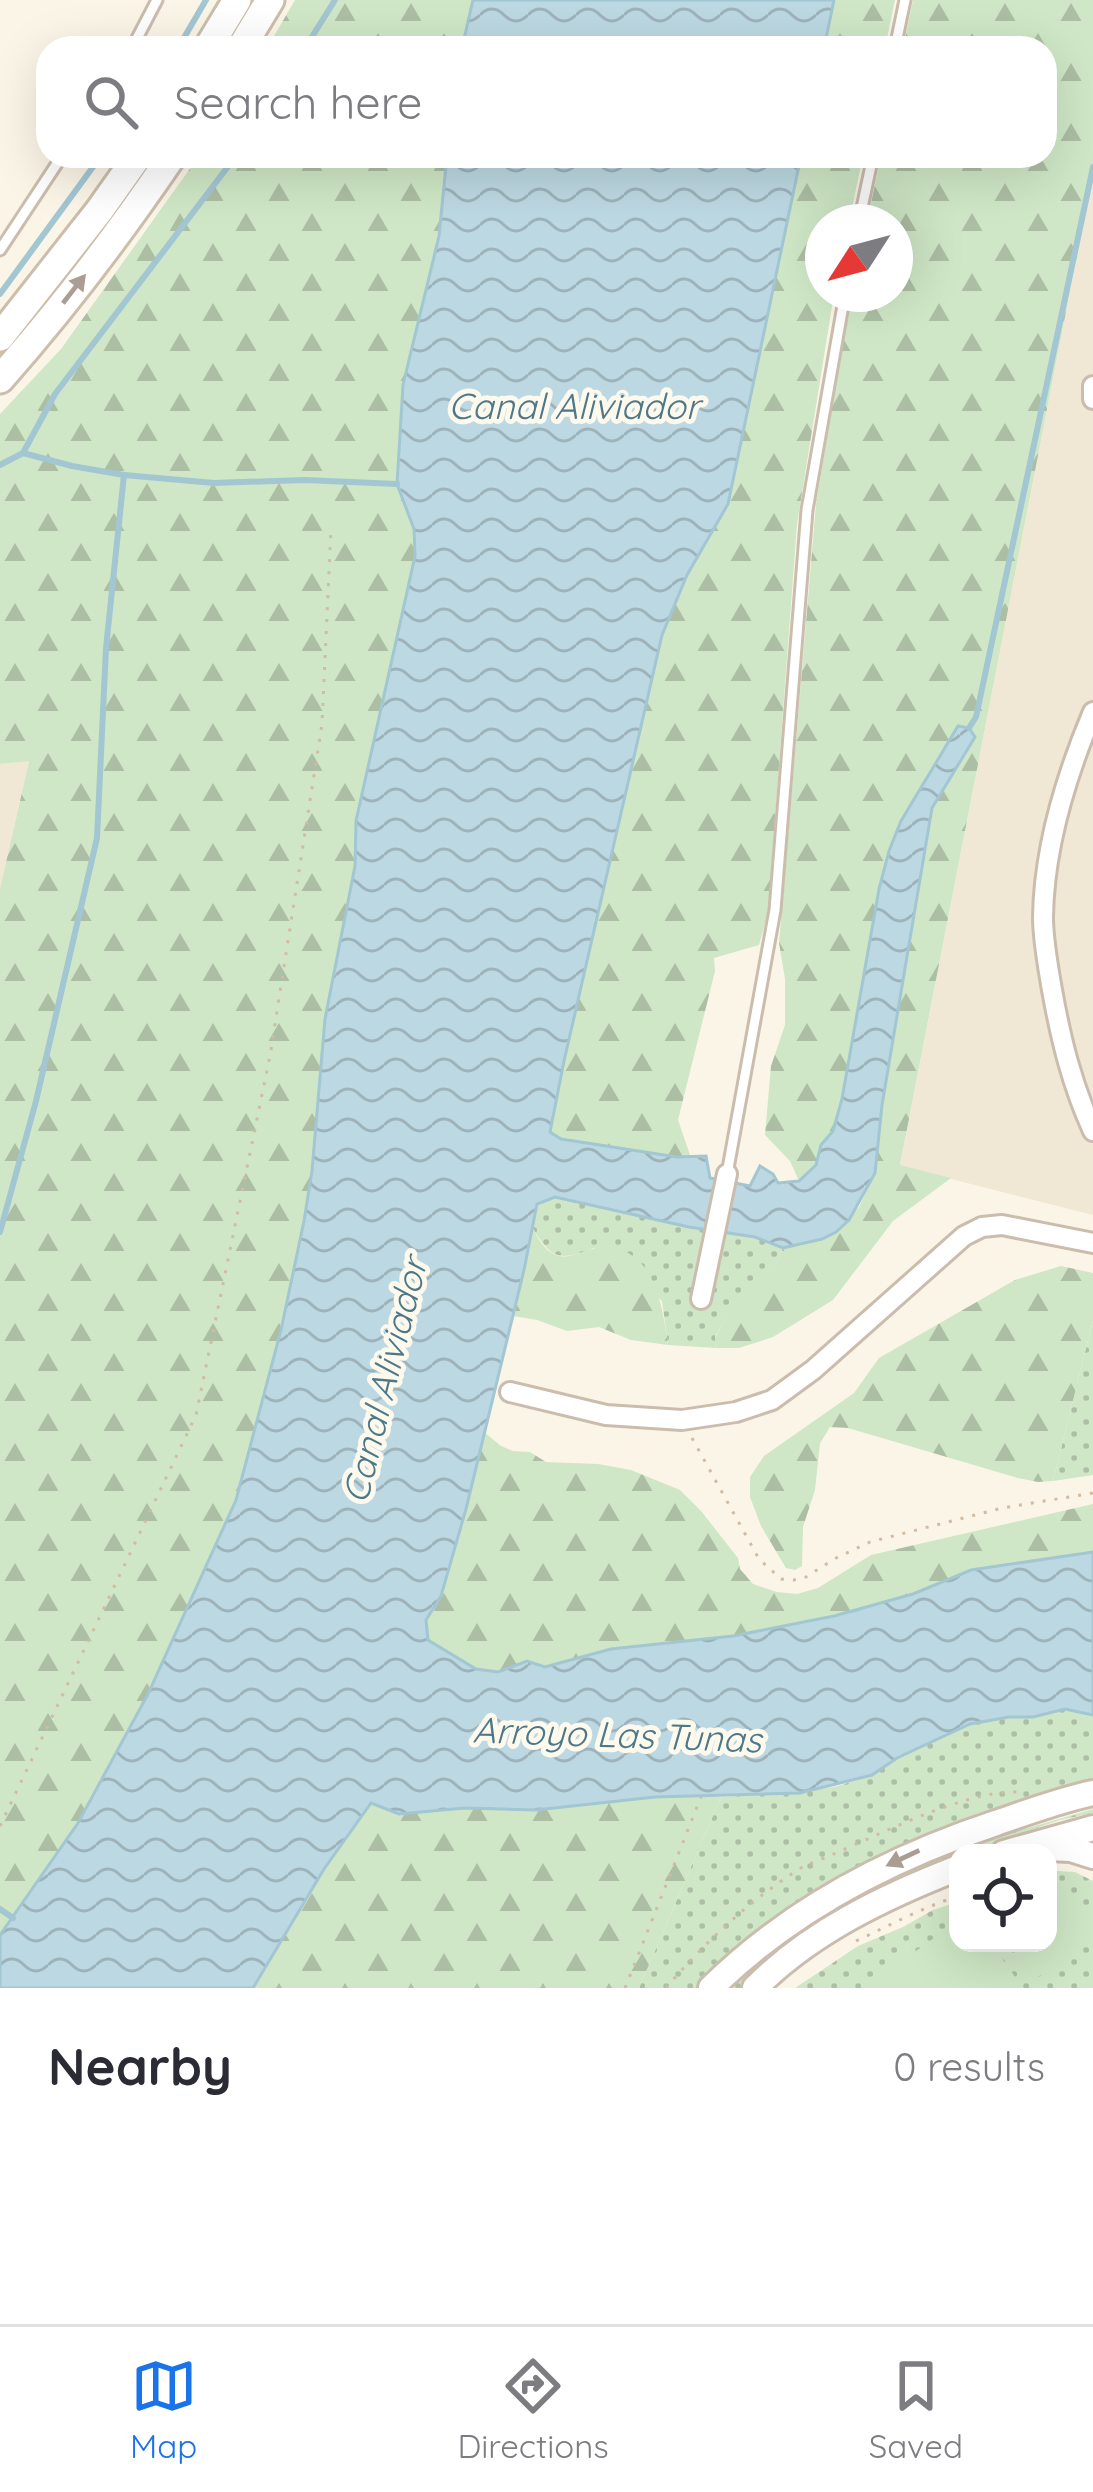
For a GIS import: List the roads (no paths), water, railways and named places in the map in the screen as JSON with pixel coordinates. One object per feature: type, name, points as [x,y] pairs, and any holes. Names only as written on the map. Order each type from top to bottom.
[{"type":"main road","points":[[215,36],[237,0]]},
{"type":"main road","points":[[248,36],[270,0]]},
{"type":"main road","points":[[0,337],[129,168]]},
{"type":"main road","points":[[0,380],[122,228],[164,168]]},
{"type":"street","points":[[1093,386],[1093,399]]},
{"type":"street","points":[[1093,712],[1062,794],[1043,916],[1066,1064],[1093,1131]]},
{"type":"street","points":[[700,1299],[727,1174]]},
{"type":"street","points":[[510,1392],[606,1415],[682,1420],[736,1412],[772,1400],[814,1370],[964,1236],[982,1227],[1002,1225],[1093,1243]]},
{"type":"street","points":[[711,1988],[738,1961],[809,1909],[904,1857],[984,1826],[1093,1793]]},
{"type":"street","points":[[1034,1844],[1093,1828]]},
{"type":"street","points":[[1057,1849],[1093,1856]]},
{"type":"street","points":[[755,1988],[799,1951],[852,1917],[949,1872]]},
{"type":"lane","points":[[138,36],[157,0]]},
{"type":"lane","points":[[898,36],[905,0]]},
{"type":"lane","points":[[0,250],[54,168]]},
{"type":"lane","points":[[864,204],[871,168]]},
{"type":"lane","points":[[727,1174],[775,910],[807,510],[841,312]]},
{"type":"water","points":[[473,0],[834,0],[826,36],[465,36]]},
{"type":"water","name":"Canal Aliviador","points":[[446,168],[798,168],[728,504],[687,575],[662,635],[550,1132],[561,1139],[677,1157],[706,1156],[710,1178],[750,1186],[760,1166],[778,1183],[799,1181],[816,1165],[842,1099],[889,851],[901,821],[958,726],[969,728],[975,737],[932,808],[875,1173],[849,1220],[822,1239],[783,1248],[755,1237],[555,1197],[537,1204],[466,1509],[441,1596],[426,1620],[428,1640],[476,1669],[498,1672],[527,1661],[545,1667],[611,1649],[733,1636],[834,1616],[913,1594],[971,1570],[1093,1552],[1093,1715],[1065,1709],[970,1724],[872,1775],[800,1793],[399,1814],[371,1803],[324,1869],[253,1988],[0,1988],[0,1935],[78,1823],[148,1694],[236,1500],[281,1330],[312,1171],[325,1019],[355,866],[356,821],[415,556],[414,529],[397,484],[403,385],[439,236]]},
{"type":"waterway","points":[[185,36],[206,0]]},
{"type":"waterway","points":[[312,36],[335,0]]},
{"type":"waterway","points":[[969,728],[976,717],[1093,167]]},
{"type":"waterway","points":[[0,294],[92,168]]},
{"type":"waterway","points":[[0,465],[23,453],[55,394],[227,168]]},
{"type":"waterway","points":[[23,453],[124,475],[214,483],[397,484]]},
{"type":"waterway","points":[[0,1232],[36,1101],[97,838],[106,648],[124,475]]},
{"type":"waterway","points":[[0,1909],[13,1918]]},
{"type":"water label","name":"Arroyo Las Tunas","points":[[617,1734]]}]
